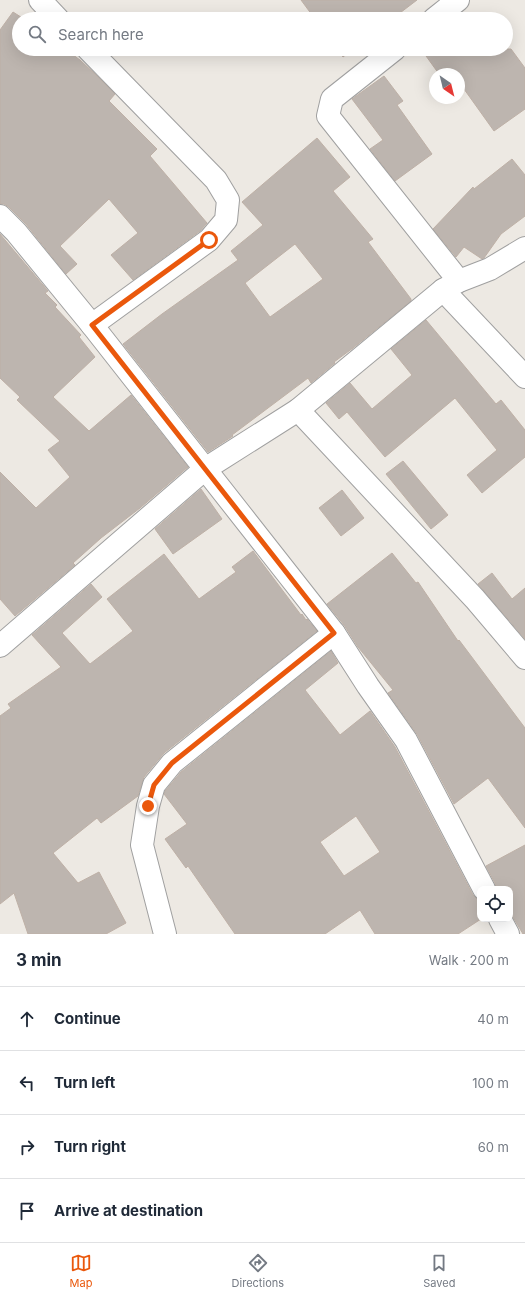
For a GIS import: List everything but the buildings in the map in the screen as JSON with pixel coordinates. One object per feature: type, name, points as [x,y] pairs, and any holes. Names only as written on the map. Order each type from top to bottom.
[{"type":"street","points":[[40,0],[51,12]]},
{"type":"street","points":[[443,12],[458,0]]},
{"type":"street","points":[[92,325],[209,240],[226,220],[228,200],[216,180],[95,56]]},
{"type":"street","points":[[387,56],[332,99],[328,116],[451,285],[525,377]]},
{"type":"street","points":[[0,216],[16,232],[92,325],[334,633],[368,686],[406,740],[482,886]]},
{"type":"street","points":[[1,643],[205,469],[298,410],[451,285],[490,269],[525,248]]},
{"type":"street","points":[[298,410],[469,594],[525,658]]},
{"type":"street","points":[[165,934],[142,845],[148,806],[154,785],[172,763],[334,633]]},
{"type":"street","points":[[502,922],[508,934]]},
{"type":"route","points":[[148,806],[154,785],[172,763],[334,633],[92,325],[209,240]]}]
